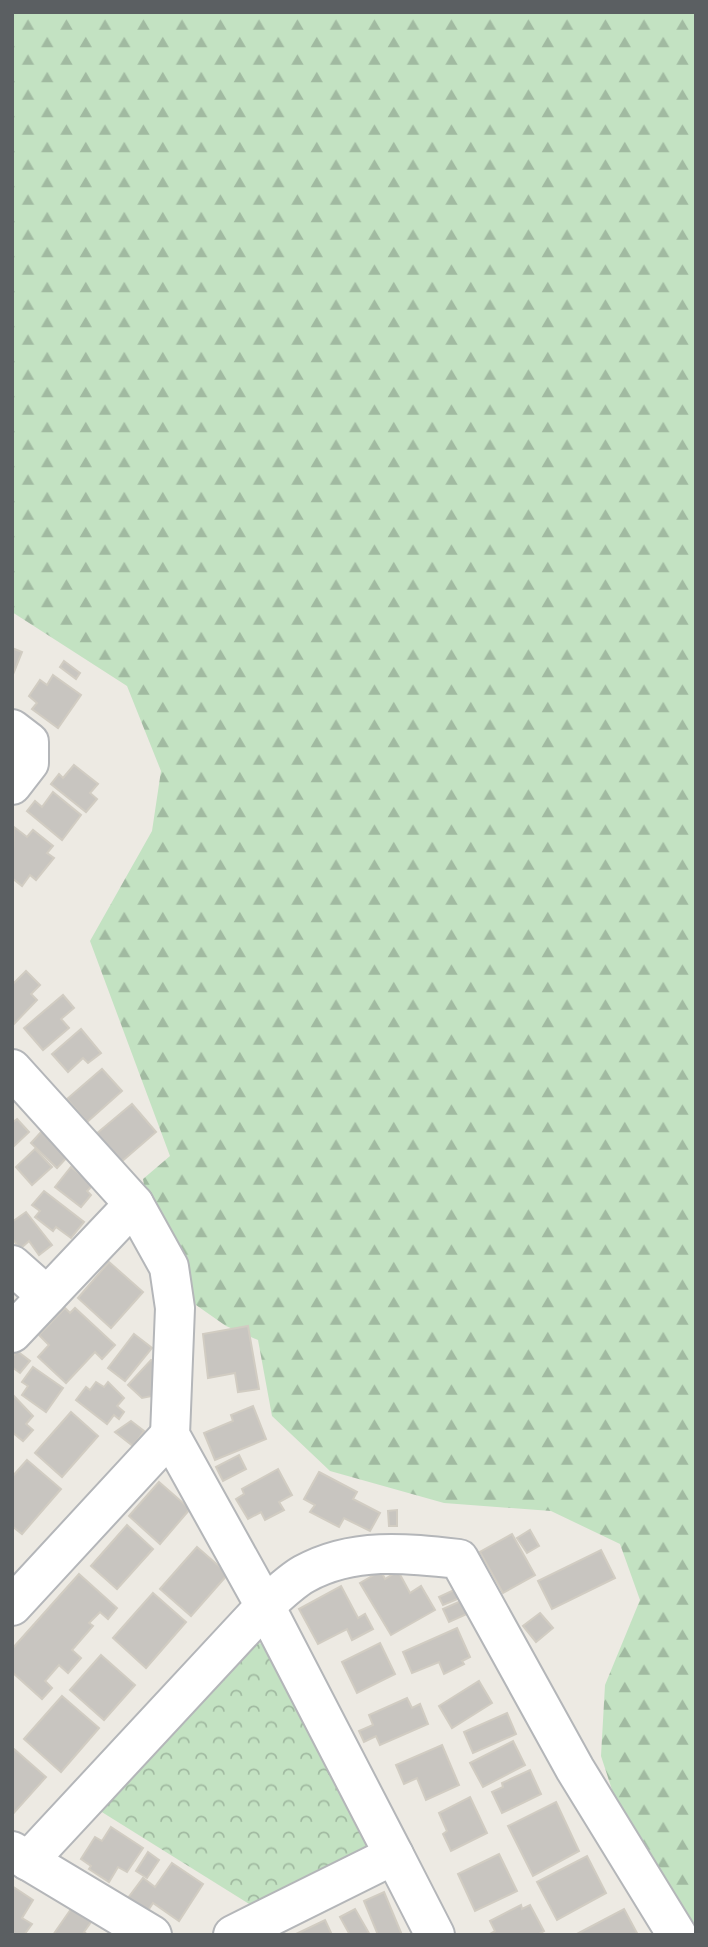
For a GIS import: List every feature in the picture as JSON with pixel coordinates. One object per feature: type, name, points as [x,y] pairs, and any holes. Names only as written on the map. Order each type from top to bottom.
[{"type":"street","points":[[12,729],[29,742],[29,763],[12,785]]},
{"type":"street","points":[[12,1069],[134,1204],[169,1267],[175,1308],[170,1435],[265,1606],[435,1935]]},
{"type":"street","points":[[12,1333],[134,1204]]},
{"type":"street","points":[[12,1265],[47,1296]]},
{"type":"street","points":[[12,1606],[170,1435]]},
{"type":"street","points":[[152,1935],[20,1856],[265,1606],[302,1575],[333,1561],[363,1554],[407,1553],[459,1559],[575,1769],[677,1935]]},
{"type":"street","points":[[233,1935],[394,1856]]},
{"type":"green space","points":[[12,12],[696,12],[696,1930],[616,1802],[601,1756],[605,1685],[640,1600],[620,1544],[551,1511],[444,1503],[330,1471],[272,1416],[258,1340],[226,1326],[196,1305],[148,1210],[143,1179],[170,1156],[90,941],[152,831],[161,771],[127,686],[12,612]]},
{"type":"green space","points":[[248,1641],[279,1647],[373,1832],[366,1856],[254,1907],[97,1809]]},
{"type":"building","points":[[12,648],[22,652],[12,677]]},
{"type":"building","points":[[64,661],[80,673],[76,679],[60,667]]},
{"type":"building","points":[[53,675],[81,695],[58,728],[32,709],[37,703],[29,696],[40,680],[47,685]]},
{"type":"building","points":[[74,765],[98,784],[90,793],[97,799],[86,812],[51,784],[59,774],[63,778]]},
{"type":"building","points":[[53,792],[81,815],[62,840],[27,811],[35,801],[42,807]]},
{"type":"building","points":[[14,827],[27,837],[33,830],[53,846],[47,853],[54,858],[36,880],[30,875],[22,886],[12,878]]},
{"type":"building","points":[[26,971],[40,985],[31,994],[37,1000],[12,1026],[12,985]]},
{"type":"building","points":[[63,995],[74,1008],[61,1019],[69,1028],[43,1050],[24,1028]]},
{"type":"building","points":[[81,1029],[101,1053],[88,1063],[83,1058],[68,1072],[52,1054]]},
{"type":"building","points":[[102,1069],[122,1091],[87,1122],[67,1099]]},
{"type":"building","points":[[132,1104],[156,1132],[121,1162],[96,1134]]},
{"type":"building","points":[[17,1119],[29,1132],[12,1148],[12,1123]]},
{"type":"building","points":[[43,1130],[69,1155],[57,1168],[31,1143]]},
{"type":"building","points":[[35,1149],[52,1167],[32,1185],[16,1167]]},
{"type":"building","points":[[71,1167],[93,1185],[87,1191],[91,1195],[81,1207],[55,1187]]},
{"type":"building","points":[[44,1191],[84,1222],[71,1238],[56,1227],[53,1231],[35,1217],[40,1211],[32,1205]]},
{"type":"building","points":[[26,1212],[52,1245],[39,1255],[29,1241],[20,1249],[12,1238],[12,1222]]},
{"type":"building","points":[[109,1262],[143,1292],[111,1328],[78,1298]]},
{"type":"building","points":[[65,1308],[70,1313],[75,1308],[115,1345],[102,1359],[95,1352],[66,1383],[38,1357],[49,1345],[39,1335]]},
{"type":"building","points":[[248,1326],[259,1389],[238,1392],[235,1373],[208,1378],[203,1334]]},
{"type":"building","points":[[134,1334],[152,1348],[125,1381],[108,1368]]},
{"type":"building","points":[[17,1351],[30,1361],[20,1373],[12,1367],[12,1357]]},
{"type":"building","points":[[151,1360],[155,1361],[152,1396],[142,1398],[128,1385]]},
{"type":"building","points":[[33,1367],[63,1388],[46,1412],[22,1395],[28,1386],[22,1382]]},
{"type":"building","points":[[96,1382],[104,1387],[108,1382],[124,1398],[117,1406],[124,1412],[119,1419],[114,1415],[107,1424],[76,1400],[86,1387],[90,1390]]},
{"type":"building","points":[[12,1394],[33,1416],[26,1424],[33,1430],[23,1441],[12,1432]]},
{"type":"building","points":[[253,1406],[266,1439],[215,1460],[204,1433],[233,1421],[231,1415]]},
{"type":"building","points":[[71,1412],[98,1436],[62,1477],[35,1453]]},
{"type":"building","points":[[131,1421],[144,1431],[133,1446],[115,1432]]},
{"type":"building","points":[[239,1455],[246,1469],[223,1481],[216,1467]]},
{"type":"building","points":[[27,1460],[61,1489],[22,1534],[12,1526],[12,1477]]},
{"type":"building","points":[[278,1469],[292,1495],[279,1502],[284,1510],[265,1520],[261,1512],[248,1519],[236,1499],[244,1494],[242,1489]]},
{"type":"building","points":[[319,1472],[357,1492],[353,1499],[380,1513],[370,1531],[344,1518],[339,1527],[310,1512],[315,1505],[304,1499]]},
{"type":"building","points":[[159,1482],[190,1509],[160,1544],[129,1516]]},
{"type":"building","points":[[397,1510],[397,1526],[389,1526],[388,1511]]},
{"type":"building","points":[[127,1525],[153,1549],[117,1589],[91,1566]]},
{"type":"building","points":[[530,1530],[539,1546],[527,1553],[517,1538]]},
{"type":"building","points":[[512,1534],[535,1575],[503,1593],[480,1552]]},
{"type":"building","points":[[197,1547],[228,1574],[191,1616],[160,1589]]},
{"type":"building","points":[[601,1550],[615,1578],[552,1609],[538,1581]]},
{"type":"building","points":[[381,1571],[385,1579],[398,1571],[410,1593],[421,1586],[435,1610],[391,1635],[360,1583]]},
{"type":"building","points":[[79,1574],[117,1608],[108,1619],[100,1612],[89,1623],[93,1626],[72,1650],[81,1658],[68,1673],[59,1665],[45,1681],[52,1688],[42,1699],[12,1672],[12,1649]]},
{"type":"building","points":[[341,1586],[358,1618],[365,1614],[373,1629],[352,1640],[347,1629],[318,1644],[299,1609]]},
{"type":"building","points":[[456,1589],[460,1598],[443,1605],[439,1597]]},
{"type":"building","points":[[153,1593],[186,1622],[146,1668],[113,1638]]},
{"type":"building","points":[[463,1600],[469,1613],[449,1622],[443,1609]]},
{"type":"building","points":[[540,1613],[553,1628],[536,1642],[523,1626]]},
{"type":"building","points":[[457,1628],[470,1657],[462,1661],[464,1664],[444,1674],[439,1662],[412,1673],[403,1652]]},
{"type":"building","points":[[380,1643],[395,1674],[357,1693],[342,1662]]},
{"type":"building","points":[[101,1655],[135,1685],[104,1720],[70,1690]]},
{"type":"building","points":[[479,1681],[492,1703],[452,1728],[439,1706]]},
{"type":"building","points":[[62,1696],[99,1728],[61,1772],[24,1739]]},
{"type":"building","points":[[407,1698],[412,1708],[420,1704],[428,1724],[380,1745],[376,1736],[364,1742],[359,1731],[373,1725],[369,1715]]},
{"type":"building","points":[[507,1713],[516,1734],[473,1753],[464,1732]]},
{"type":"building","points":[[513,1741],[525,1765],[483,1787],[470,1763]]},
{"type":"building","points":[[442,1745],[459,1785],[426,1800],[417,1778],[404,1784],[396,1765]]},
{"type":"building","points":[[14,1749],[46,1777],[12,1815],[12,1751]]},
{"type":"building","points":[[530,1770],[541,1794],[502,1813],[492,1792],[503,1787],[502,1783]]},
{"type":"building","points":[[470,1797],[487,1833],[451,1851],[443,1834],[447,1831],[439,1813]]},
{"type":"building","points":[[556,1802],[579,1851],[533,1876],[508,1826]]},
{"type":"building","points":[[111,1827],[143,1848],[127,1872],[118,1867],[109,1882],[89,1869],[91,1866],[81,1859],[95,1837],[102,1841]]},
{"type":"building","points":[[148,1852],[159,1860],[147,1878],[136,1871]]},
{"type":"building","points":[[499,1854],[517,1891],[475,1911],[458,1874]]},
{"type":"building","points":[[587,1856],[606,1893],[557,1920],[537,1882]]},
{"type":"building","points":[[172,1863],[203,1884],[179,1921],[153,1903],[147,1912],[128,1898],[143,1878],[155,1887]]},
{"type":"building","points":[[12,1886],[33,1900],[22,1918],[32,1924],[24,1935],[12,1935]]},
{"type":"building","points":[[384,1892],[402,1935],[378,1935],[364,1901]]},
{"type":"building","points":[[521,1905],[522,1909],[530,1905],[544,1931],[537,1935],[488,1935],[495,1931],[490,1921]]},
{"type":"building","points":[[71,1909],[91,1922],[84,1932],[88,1935],[53,1935]]},
{"type":"building","points":[[355,1909],[370,1935],[350,1935],[340,1917]]},
{"type":"building","points":[[624,1909],[638,1935],[575,1935]]},
{"type":"building","points":[[325,1920],[332,1935],[294,1935]]}]
